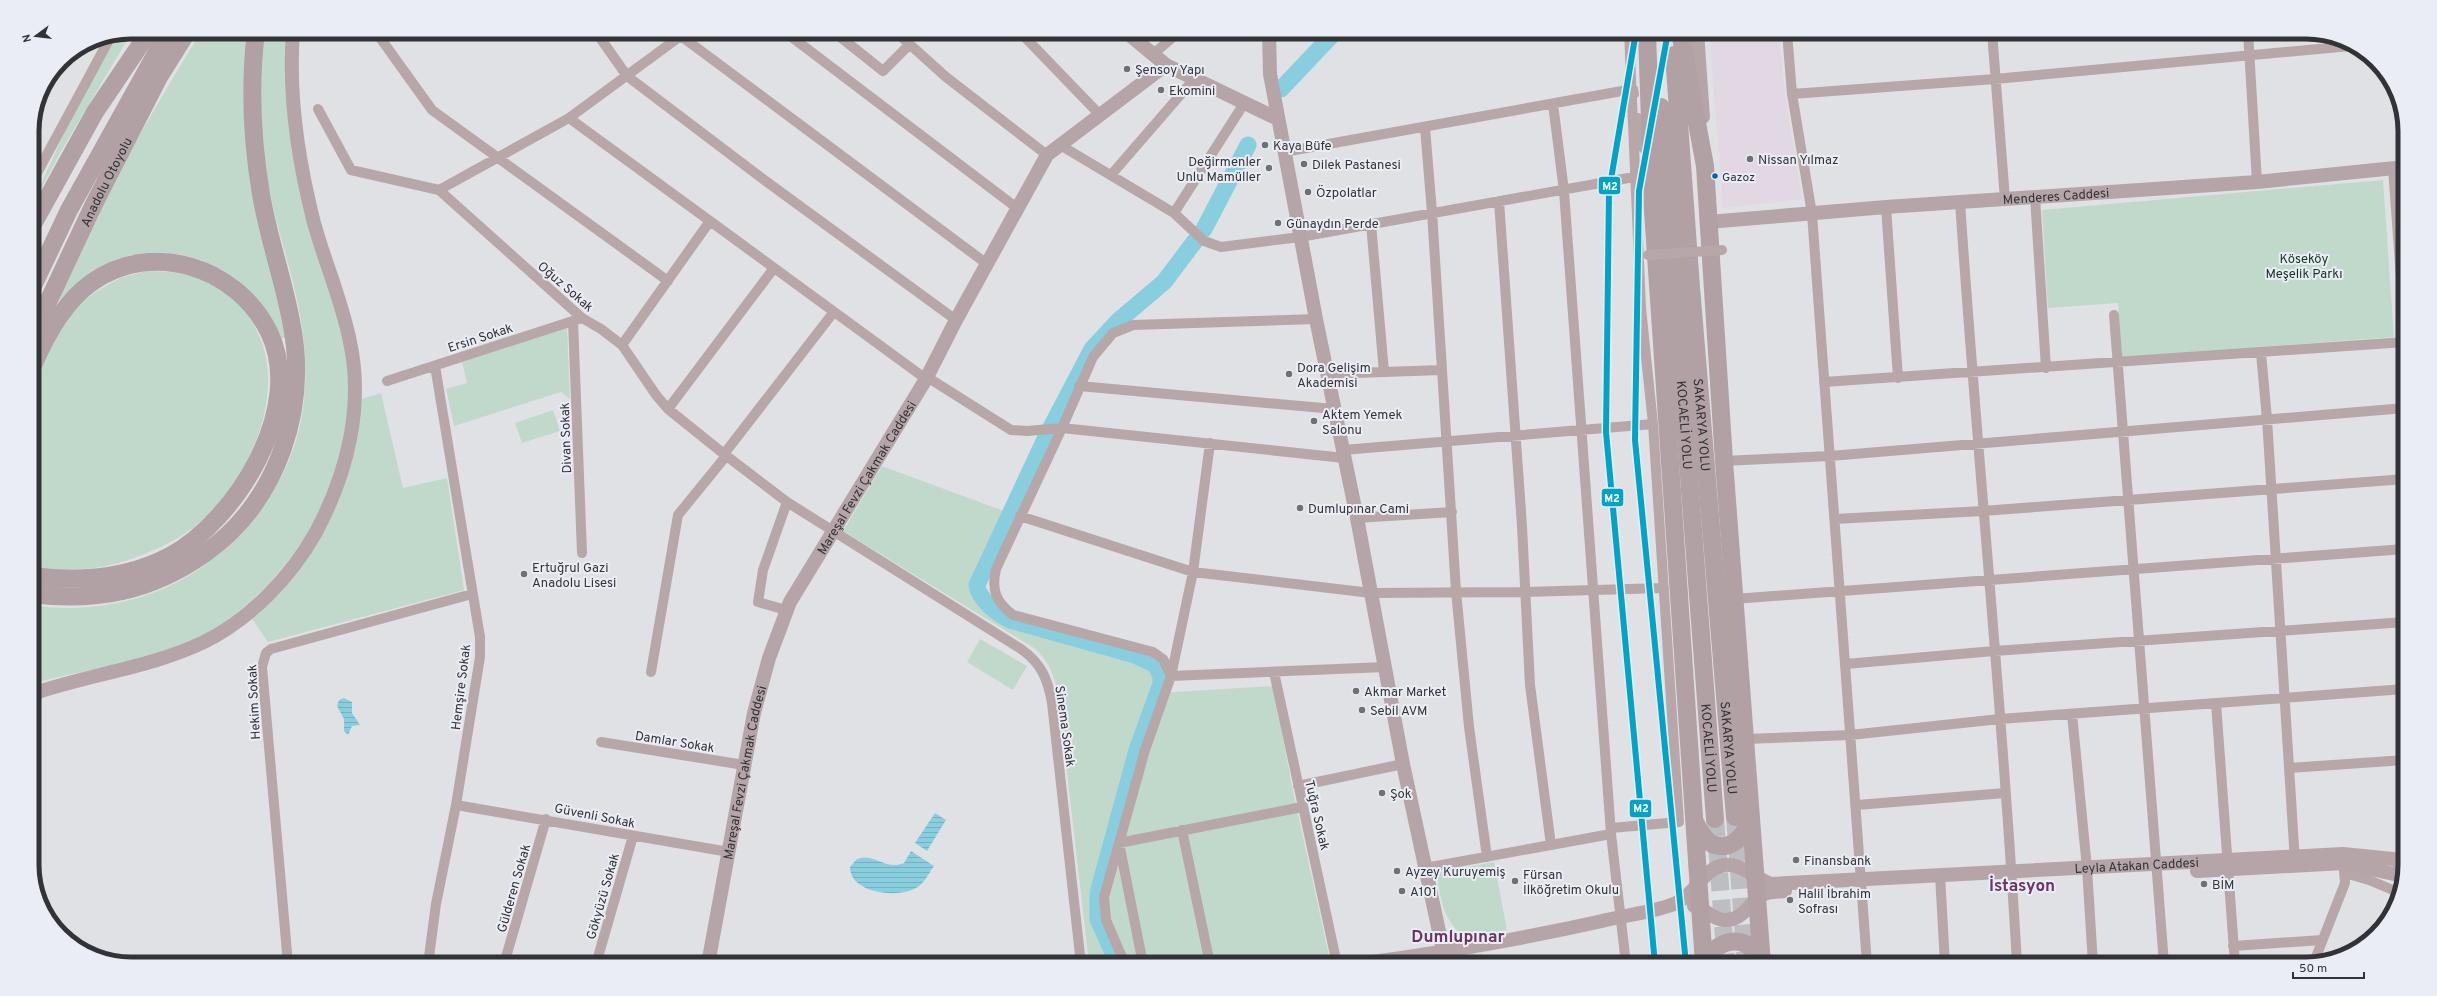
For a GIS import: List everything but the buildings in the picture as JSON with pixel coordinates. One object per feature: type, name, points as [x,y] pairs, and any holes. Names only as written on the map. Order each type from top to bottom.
[{"type":"highway","points":[[39,213],[95,112],[144,39]]},
{"type":"highway","name":"Anadolu Otoyolu","points":[[39,273],[69,210],[164,39]]},
{"type":"highway","name":"Anadolu Otoyolu","points":[[39,321],[94,204],[159,77],[183,39]]},
{"type":"highway","points":[[39,595],[58,597],[118,593],[146,585],[184,568],[229,533],[252,507],[274,471],[290,431],[297,390],[295,348],[292,322],[261,196],[254,151],[251,88],[255,39]]},
{"type":"highway","points":[[1647,39],[1652,198],[1704,957]]},
{"type":"highway","name":"KOCAELİ YOLU","points":[[1656,39],[1714,819]]},
{"type":"highway","name":"SAKARYA YOLU","points":[[1673,39],[1691,287],[1735,818]]},
{"type":"highway","points":[[1681,39],[1705,166],[1744,739],[1755,849],[1767,888],[1760,929],[1762,957]]},
{"type":"highway","points":[[39,353],[61,314],[77,294],[91,283],[109,272],[130,265],[168,261],[196,267],[217,277],[235,287],[250,304],[269,333],[277,362],[278,393],[268,438],[252,472],[221,514],[198,536],[170,556],[118,575],[97,579],[39,577]]},
{"type":"highway","points":[[1694,821],[1702,834],[1712,844],[1726,845],[1739,839],[1748,827],[1751,804]]},
{"type":"highway","points":[[1708,957],[1712,950],[1718,945],[1742,942],[1752,948],[1758,957]]},
{"type":"main road","points":[[39,691],[56,685],[163,659],[206,641],[249,613],[276,586],[307,549],[340,480],[350,437],[355,392],[354,370],[350,342],[314,224],[302,169],[293,114],[291,59],[292,39]]},
{"type":"main road","points":[[1134,39],[1166,65],[1278,119]]},
{"type":"main road","points":[[1269,39],[1270,74],[1326,374],[1357,518],[1403,764],[1444,957]]},
{"type":"main road","points":[[1697,39],[1705,166]]},
{"type":"main road","name":"Mareşal Fevzi Çakmak Caddesi","points":[[709,957],[744,765],[760,688],[786,610],[926,378],[956,320],[1047,155],[1166,65]]},
{"type":"main road","name":"Menderes Caddesi","points":[[1708,222],[1886,207],[2257,182],[2398,168]]},
{"type":"main road","name":"Leyla Atakan Caddesi","points":[[1767,888],[2295,861],[2344,863],[2393,859],[2398,861]]},
{"type":"main road","name":"Leyla Atakan Caddesi","points":[[2344,863],[2397,875]]},
{"type":"main road","points":[[1448,957],[1676,904],[1700,907],[1715,919],[1731,919],[1744,913],[1767,888],[1744,869],[1726,865],[1710,871],[1698,886],[1676,904]]},
{"type":"street","points":[[381,39],[432,110],[668,281]]},
{"type":"street","points":[[601,39],[627,76],[767,182],[956,320]]},
{"type":"street","points":[[439,190],[569,118],[677,39]]},
{"type":"street","points":[[691,39],[987,264]]},
{"type":"street","points":[[794,39],[1018,208]]},
{"type":"street","points":[[843,39],[883,71],[909,45]]},
{"type":"street","points":[[903,39],[1047,155]]},
{"type":"street","points":[[1027,39],[1100,115]]},
{"type":"street","points":[[1152,55],[1171,39]]},
{"type":"street","points":[[1425,868],[1551,845],[1611,831],[1679,822],[1653,424],[1641,308],[1634,177],[1633,89],[1629,39]]},
{"type":"street","points":[[1788,39],[1792,94],[1812,214],[1850,735],[1857,805],[1866,957]]},
{"type":"street","points":[[1993,39],[2005,199]]},
{"type":"street","points":[[2248,39],[2257,182]]},
{"type":"street","points":[[39,168],[108,42]]},
{"type":"street","points":[[1792,94],[1996,79],[2249,54],[2342,47]]},
{"type":"street","points":[[1111,175],[1195,78]]},
{"type":"street","points":[[1284,152],[1425,128],[1633,89]]},
{"type":"street","points":[[1633,89],[1652,198]]},
{"type":"street","points":[[1174,213],[1244,102]]},
{"type":"street","points":[[1554,104],[1564,191],[1611,831],[1625,957]]},
{"type":"street","name":"Oğuz Sokak","points":[[318,109],[351,170],[439,190],[577,320],[601,329],[622,345],[668,410],[787,502],[834,532]]},
{"type":"street","points":[[569,118],[710,220],[833,312],[926,378],[1011,430],[1028,431],[1045,428],[1062,428],[1210,443],[1343,454],[1447,441],[1653,424]]},
{"type":"street","points":[[1425,128],[1432,212],[1456,591],[1469,727],[1487,857]]},
{"type":"street","points":[[1060,145],[1174,213],[1204,241],[1221,247],[1300,237],[1432,212],[1564,191],[1634,177]]},
{"type":"street","points":[[2035,197],[2046,368]]},
{"type":"street","points":[[1498,201],[1530,692],[1551,845]]},
{"type":"street","points":[[1960,202],[1971,373],[1978,442],[2000,719],[2017,957]]},
{"type":"street","points":[[1886,207],[1898,378]]},
{"type":"street","points":[[622,345],[710,220]]},
{"type":"street","points":[[1371,224],[1384,372]]},
{"type":"street","points":[[1648,255],[1722,250]]},
{"type":"street","points":[[668,410],[774,268]]},
{"type":"street","points":[[651,672],[678,515],[833,312]]},
{"type":"street","points":[[2114,315],[2124,431],[2143,709],[2163,957]]},
{"type":"street","points":[[1171,676],[1163,659],[1152,652],[1014,615],[1002,606],[996,596],[993,583],[996,569],[1062,428],[1079,386],[1093,357],[1104,341],[1113,332],[1126,326],[1316,319]]},
{"type":"street","name":"Ersin Sokak","points":[[387,381],[577,320]]},
{"type":"street","name":"Divan Sokak","points":[[577,320],[582,553]]},
{"type":"street","points":[[1824,382],[2046,368],[2398,342]]},
{"type":"street","points":[[2261,352],[2272,489],[2295,861]]},
{"type":"street","name":"Hemşire Sokak","points":[[429,957],[436,904],[456,805],[480,657],[480,637],[435,366]]},
{"type":"street","points":[[1326,374],[1442,370]]},
{"type":"street","points":[[1079,386],[1334,409]]},
{"type":"street","points":[[1724,461],[1830,456],[1978,442],[2398,409]]},
{"type":"street","points":[[1122,957],[1111,934],[1104,909],[1106,891],[1118,843],[1145,750],[1171,676],[1193,572],[1210,443]]},
{"type":"street","points":[[1835,519],[1983,511],[2398,480]]},
{"type":"street","points":[[786,610],[758,602],[762,570],[787,502]]},
{"type":"street","points":[[1357,518],[1452,512]]},
{"type":"street","points":[[1020,516],[1193,572],[1371,593],[1456,591],[1524,592],[1664,588]]},
{"type":"street","name":"Sinema Sokak","points":[[834,532],[1021,649],[1032,657],[1044,675],[1052,703],[1080,957]]},
{"type":"street","points":[[1734,599],[2398,550]]},
{"type":"street","name":"Hekim Sokak","points":[[287,957],[262,667],[266,653],[271,649],[472,594]]},
{"type":"street","points":[[1846,664],[2138,640],[2398,622]]},
{"type":"street","points":[[1171,676],[1385,667]]},
{"type":"street","name":"Tuğra Sokak","points":[[1274,672],[1335,957]]},
{"type":"street","points":[[1744,739],[1850,735],[2000,719],[2398,690]]},
{"type":"street","points":[[2216,703],[2235,957]]},
{"type":"street","points":[[2072,714],[2087,872],[2093,957]]},
{"type":"street","name":"Damlar Sokak","points":[[601,742],[744,765]]},
{"type":"street","points":[[2289,768],[2398,760]]},
{"type":"street","points":[[1298,786],[1403,764]]},
{"type":"street","points":[[1857,805],[2005,793]]},
{"type":"street","name":"Güvenli Sokak","points":[[456,805],[546,819],[633,836],[729,852]]},
{"type":"street","points":[[1118,843],[1302,807]]},
{"type":"street","name":"Gülderen Sokak","points":[[506,957],[546,819]]},
{"type":"street","points":[[1182,830],[1209,957]]},
{"type":"street","name":"Gökyüzü Sokak","points":[[598,957],[633,836]]},
{"type":"street","points":[[1118,843],[1142,957]]},
{"type":"street","points":[[2344,863],[2370,880],[2394,890]]},
{"type":"street","points":[[2316,956],[2345,883],[2344,863]]},
{"type":"street","points":[[1940,879],[1945,957]]},
{"type":"street","points":[[2234,946],[2322,940]]},
{"type":"shaded area","points":[[1710,39],[1780,39],[1785,94],[1802,199],[1723,208]]},
{"type":"green space","points":[[128,39],[63,148],[39,192],[67,126],[111,41]]},
{"type":"green space","points":[[197,39],[248,39],[244,60],[243,98],[287,338],[278,338],[264,309],[258,301],[244,286],[228,273],[190,257],[170,253],[149,253],[129,256],[110,262],[95,270],[75,285],[57,303],[73,264],[115,179]]},
{"type":"green space","points":[[264,39],[288,39],[286,59],[344,341],[348,373],[348,405],[343,442],[334,477],[319,512],[300,544],[277,574],[251,601],[222,623],[190,642],[171,650],[132,662],[39,682],[39,606],[56,608],[80,608],[128,601],[151,594],[194,572],[214,558],[241,533],[263,507],[280,479],[293,450],[301,419],[305,386],[305,351],[297,297],[274,211],[265,158],[260,104]]},
{"type":"green space","name":"Köseköy Meşelik Parkı","points":[[2383,180],[2394,337],[2122,357],[2118,303],[2048,308],[2042,210]]},
{"type":"green space","points":[[146,271],[182,273],[194,276],[216,287],[228,296],[249,318],[262,343],[268,371],[267,400],[260,429],[249,457],[234,483],[217,506],[197,525],[174,540],[149,553],[122,562],[100,567],[77,570],[39,567],[39,375],[50,348],[76,307],[97,291],[120,278]]},
{"type":"green space","points":[[567,328],[570,399],[561,392],[454,426],[446,389],[467,383],[462,362]]},
{"type":"green space","points":[[381,393],[403,488],[447,478],[464,590],[268,642],[251,617],[302,562],[361,399]]},
{"type":"green space","points":[[553,410],[560,431],[522,443],[515,423]]},
{"type":"green space","points":[[882,466],[1009,513],[977,585],[982,597],[987,603],[1020,625],[1143,658],[1154,664],[1159,672],[1159,693],[1273,686],[1293,791],[1329,956],[1088,957],[1058,694],[1053,675],[1047,663],[1034,648],[843,531]]},
{"type":"green space","points":[[980,639],[1027,666],[1013,690],[967,662]]},
{"type":"green space","points":[[1494,862],[1507,930],[1466,938],[1452,924],[1444,909],[1436,873]]},
{"type":"water","points":[[344,698],[352,702],[352,713],[360,725],[352,726],[348,735],[344,731],[344,719],[337,706],[339,700]]},
{"type":"water","points":[[935,813],[946,820],[927,851],[915,843]]},
{"type":"water","points":[[911,851],[934,866],[923,882],[914,889],[896,893],[875,891],[857,883],[852,876],[850,867],[857,859],[870,858],[886,864],[897,865],[904,863]]},
{"type":"waterway","points":[[1281,89],[1328,39]]},
{"type":"waterway","points":[[1204,229],[1248,145]]},
{"type":"waterway","points":[[1115,957],[1098,919],[1098,893],[1137,750],[1161,684],[1161,677],[1156,665],[1135,655],[1010,620],[989,606],[981,596],[977,585],[1046,437],[1092,349],[1118,321],[1164,282],[1195,241]]},
{"type":"tunnel","points":[[1735,817],[1745,957]]},
{"type":"tunnel","points":[[1715,819],[1725,957]]},
{"type":"transit line","name":"M2","points":[[1635,39],[1609,191],[1606,432],[1654,957]]},
{"type":"transit line","name":"M2","points":[[1667,39],[1639,191],[1635,440],[1685,957]]},
{"type":"place","name":"Şensoy Yapı","points":[[1127,69]]},
{"type":"place","name":"Ekomini","points":[[1161,90]]},
{"type":"place","name":"Kaya Büfe","points":[[1265,145]]},
{"type":"place","name":"Nissan Yılmaz","points":[[1750,159]]},
{"type":"place","name":"Dilek Pastanesi","points":[[1304,164]]},
{"type":"place","name":"Değirmenler Unlu Mamüller","points":[[1269,168]]},
{"type":"place","name":"Gazoz","points":[[1715,176]]},
{"type":"place","name":"Özpolatlar","points":[[1308,192]]},
{"type":"place","name":"Günaydın Perde","points":[[1278,223]]},
{"type":"place","name":"Dora Gelişim Akademisi","points":[[1289,374]]},
{"type":"place","name":"Aktem Yemek Salonu","points":[[1314,421]]},
{"type":"place","name":"Dumlupınar Cami","points":[[1300,508]]},
{"type":"place","name":"Ertuğrul Gazi Anadolu Lisesi","points":[[524,574]]},
{"type":"place","name":"Akmar Market","points":[[1356,691]]},
{"type":"place","name":"Sebil AVM","points":[[1362,710]]},
{"type":"place","name":"Şok","points":[[1382,793]]},
{"type":"place","name":"Finansbank","points":[[1796,860]]},
{"type":"place","name":"Ayzey Kuruyemiş","points":[[1397,871]]},
{"type":"place","name":"Fürsan İlköğretim Okulu","points":[[1515,881]]},
{"type":"place","name":"BİM","points":[[2204,884]]},
{"type":"place","name":"A101","points":[[1402,891]]},
{"type":"place","name":"Halil İbrahim Sofrası","points":[[1790,900]]},
{"type":"district","name":"İstasyon","points":[[2022,885]]},
{"type":"district","name":"Dumlupınar","points":[[1458,936]]}]
